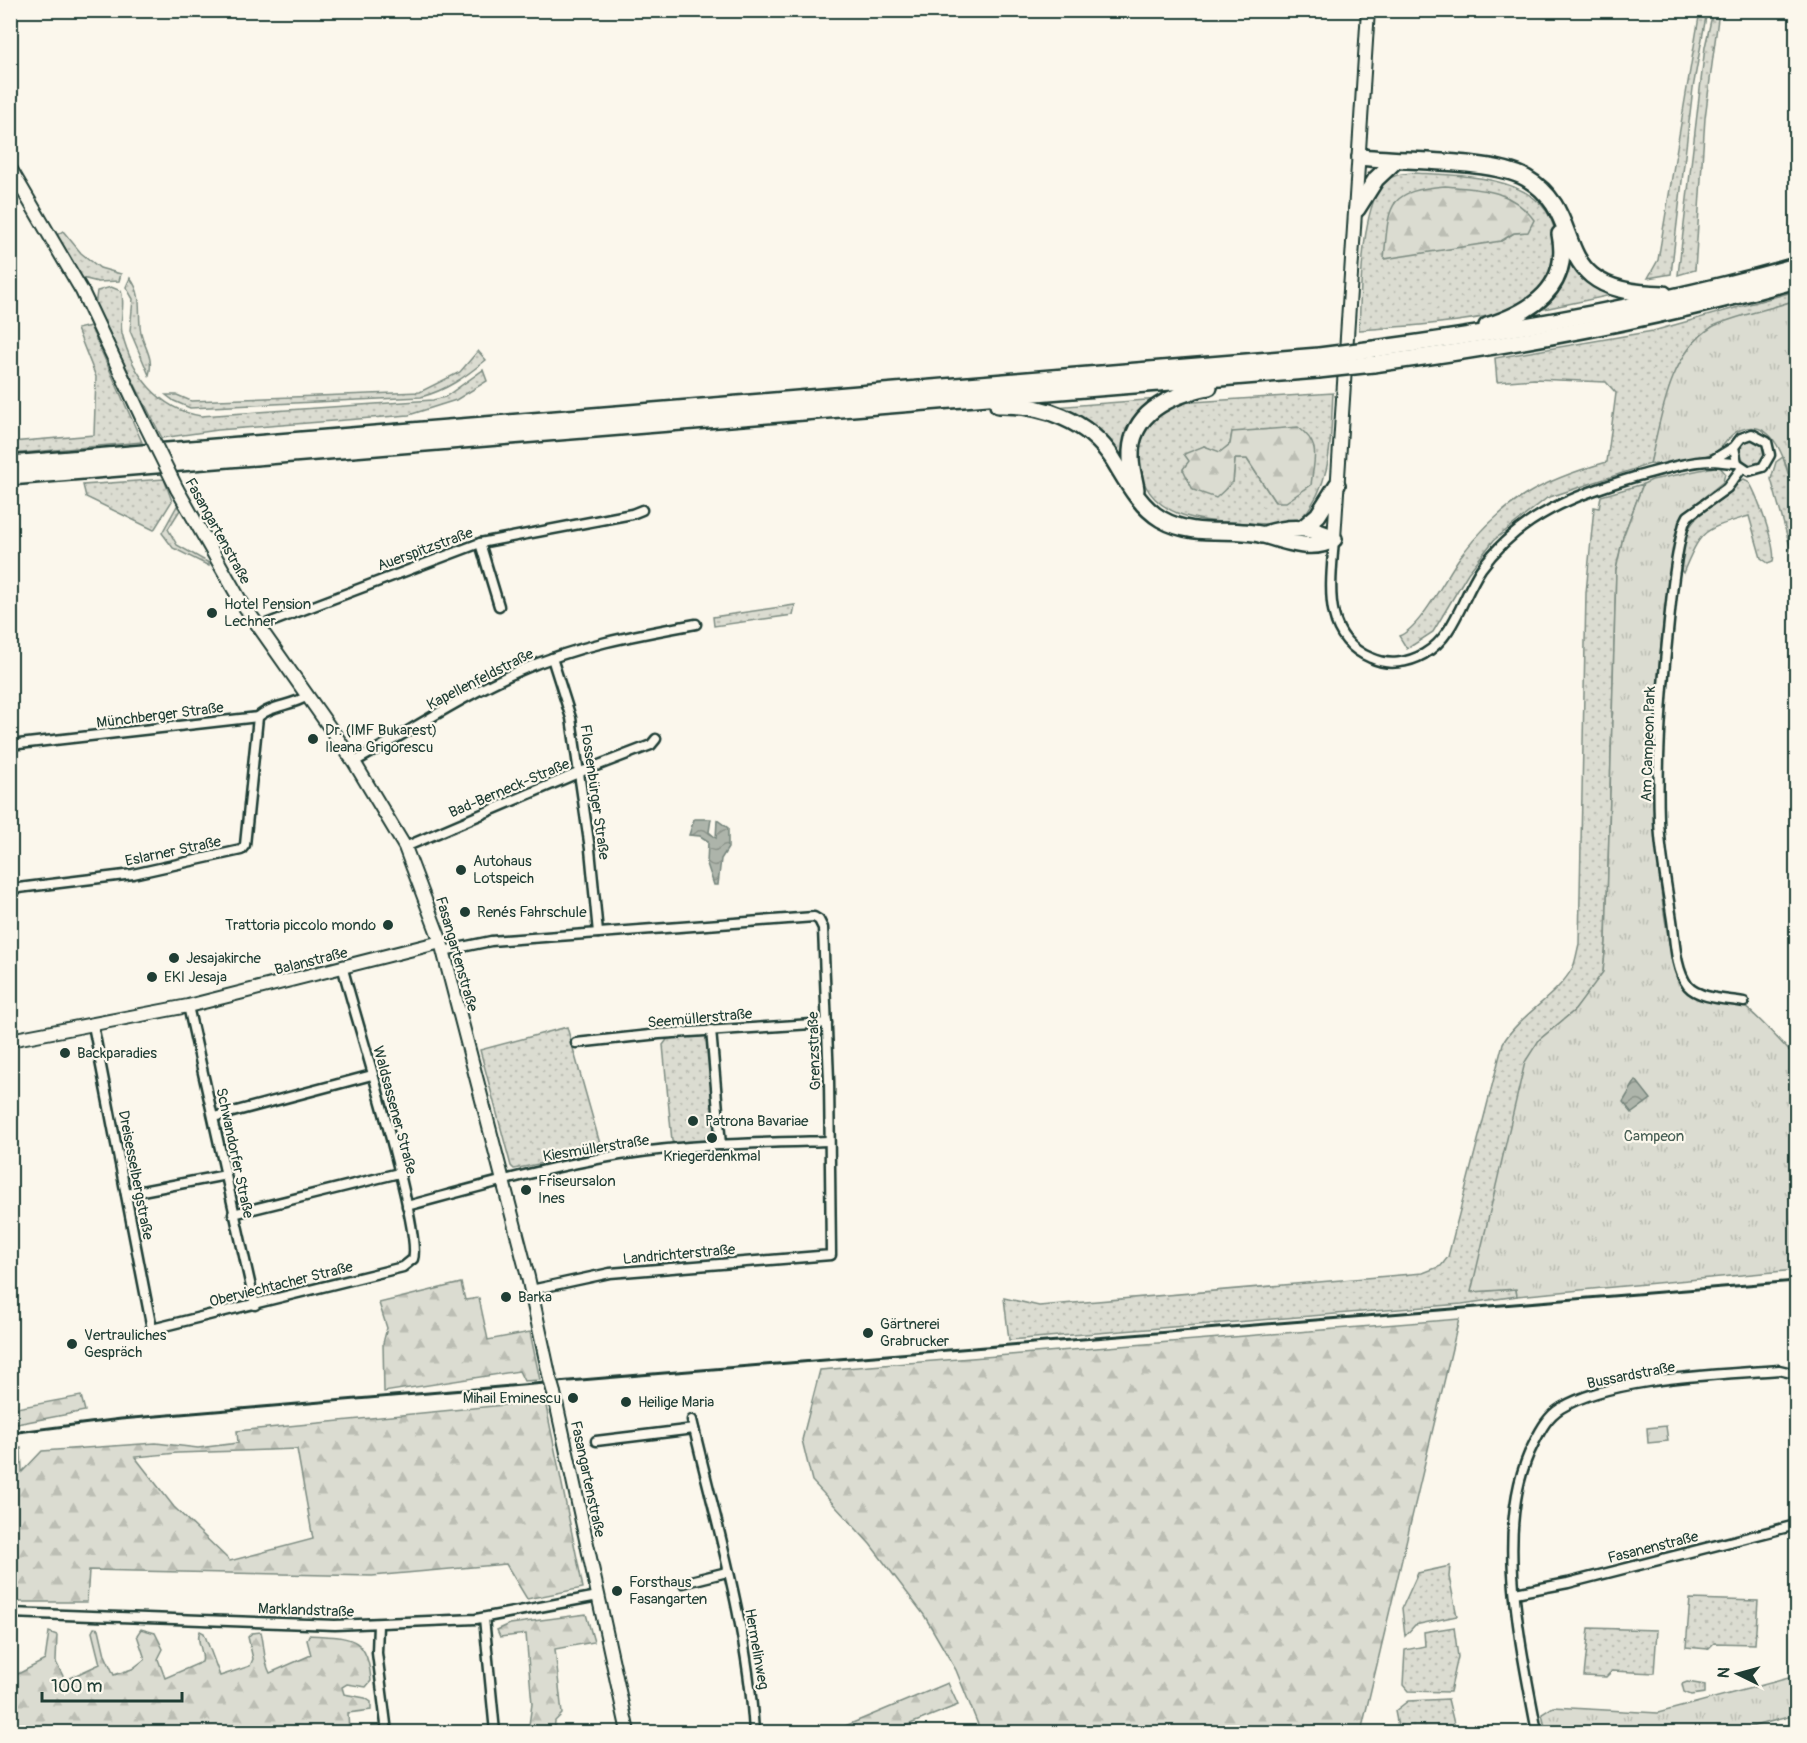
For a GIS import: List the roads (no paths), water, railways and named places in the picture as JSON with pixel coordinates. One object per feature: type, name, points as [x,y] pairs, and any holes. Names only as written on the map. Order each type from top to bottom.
[{"type":"highway","points":[[1360,157],[1478,166],[1508,171],[1538,187],[1555,208],[1572,251],[1589,274],[1611,287],[1656,304]]},
{"type":"highway","points":[[1357,209],[1376,179],[1395,161]]},
{"type":"highway","points":[[1373,357],[1412,344],[1488,326],[1530,309],[1560,272],[1563,248],[1555,208]]},
{"type":"highway","points":[[10,464],[1318,363],[1494,346],[1656,304],[1690,301],[1797,266]]},
{"type":"highway","points":[[1412,344],[1656,304],[1690,301],[1797,280]]},
{"type":"highway","points":[[1136,494],[1131,465],[1132,442],[1137,428],[1151,411],[1181,394],[1318,363]]},
{"type":"highway","points":[[10,477],[1259,375]]},
{"type":"highway","points":[[963,399],[976,405],[1009,405],[1038,409],[1076,424],[1103,446],[1136,494],[1155,514],[1178,526],[1204,531],[1262,535],[1274,539],[1323,546],[1334,539],[1317,530],[1304,527],[1274,530],[1262,535]]},
{"type":"highway","points":[[1304,527],[1318,514],[1337,485]]},
{"type":"street","points":[[1368,10],[1334,539],[1331,603],[1338,630],[1353,649],[1374,660],[1407,661],[1424,654],[1440,642],[1481,569],[1511,536],[1545,511],[1605,486],[1658,471],[1711,461],[1739,466],[1749,471],[1763,467],[1768,462],[1770,448],[1763,438],[1752,434],[1741,438],[1734,447],[1711,461]]},
{"type":"street","name":"Fasangartenstraße","points":[[10,168],[82,291],[141,418],[214,558],[258,627],[354,762],[405,848],[442,947],[531,1290],[628,1732]]},
{"type":"street","points":[[1734,447],[1739,466]]},
{"type":"street","points":[[1723,463],[1730,471],[1727,488]]},
{"type":"street","name":"Am Campeon Park","points":[[1739,466],[1727,488],[1688,516],[1682,532],[1670,613],[1662,693],[1659,823],[1678,956],[1684,980],[1699,994],[1744,1002]]},
{"type":"street","name":"Auerspitzstraße","points":[[258,627],[480,543],[632,514],[642,510]]},
{"type":"street","points":[[480,543],[499,606]]},
{"type":"street","name":"Kapellenfeldstraße","points":[[354,762],[493,684],[552,658],[610,640],[696,624]]},
{"type":"street","name":"Flossenbürger Straße","points":[[552,658],[571,718],[590,849],[598,933]]},
{"type":"street","name":"Münchberger Straße","points":[[10,745],[258,717],[262,713],[289,706],[307,696]]},
{"type":"street","name":"Eslarner Straße","points":[[10,889],[133,874],[241,850],[245,844],[258,717]]},
{"type":"street","name":"Bad-Berneck-Straße","points":[[405,848],[578,773],[651,745],[656,739]]},
{"type":"street","name":"Balanstraße","points":[[10,1040],[188,1006],[442,947],[491,941],[814,916],[819,920]]},
{"type":"street","name":"Grenzstraße","points":[[819,920],[823,928],[827,1023],[831,1255]]},
{"type":"street","name":"Waldsassener Straße","points":[[343,969],[407,1206],[415,1246],[413,1260]]},
{"type":"street","name":"Schwandorfer Straße","points":[[188,1006],[255,1305]]},
{"type":"street","name":"Seemüllerstraße","points":[[576,1043],[711,1030],[827,1023]]},
{"type":"street","name":"Dreisesselbergstraße","points":[[93,1025],[152,1329]]},
{"type":"street","points":[[711,1030],[721,1144]]},
{"type":"street","points":[[214,1117],[372,1074]]},
{"type":"street","name":"Kiesmüllerstraße","points":[[407,1206],[503,1180],[612,1156],[721,1144],[829,1141]]},
{"type":"street","points":[[233,1214],[399,1173]]},
{"type":"street","points":[[126,1194],[226,1175]]},
{"type":"street","name":"Landrichterstraße","points":[[531,1290],[610,1273],[831,1255]]},
{"type":"street","name":"Oberviechtacher Straße","points":[[152,1329],[403,1267],[413,1260]]},
{"type":"street","name":"Bussardstraße","points":[[1537,1732],[1515,1593],[1511,1548],[1515,1497],[1528,1453],[1551,1415],[1585,1397],[1653,1381],[1779,1370],[1797,1374]]},
{"type":"street","name":"Hermelinweg","points":[[596,1441],[693,1425],[751,1687],[754,1732]]},
{"type":"street","name":"Fasanenstraße","points":[[1515,1593],[1797,1525]]},
{"type":"street","points":[[683,1583],[727,1572]]},
{"type":"street","name":"Marklandstraße","points":[[10,1613],[335,1625],[378,1624],[484,1618],[598,1596]]},
{"type":"street","points":[[484,1618],[495,1732]]},
{"type":"street","points":[[378,1624],[377,1653],[387,1732]]},
{"type":"water","points":[[694,819],[711,819],[709,832],[716,838],[717,820],[728,828],[728,848],[721,859],[718,885],[714,885],[707,864],[708,841],[700,836],[689,835]]},
{"type":"water","points":[[1636,1080],[1651,1099],[1632,1113],[1623,1102]]},
{"type":"railway","points":[[10,1433],[121,1419],[1796,1281]]},
{"type":"place","name":"Hotel Pension Lechner","points":[[212,613]]},
{"type":"place","name":"Dr. (IMF Bukarest) Ileana Grigorescu","points":[[313,739]]},
{"type":"place","name":"Autohaus Lotspeich","points":[[461,870]]},
{"type":"place","name":"Renés Fahrschule","points":[[465,912]]},
{"type":"place","name":"Trattoria piccolo mondo","points":[[388,925]]},
{"type":"place","name":"Jesajakirche","points":[[174,958]]},
{"type":"place","name":"EKI Jesaja","points":[[152,977]]},
{"type":"place","name":"Backparadies","points":[[65,1053]]},
{"type":"place","name":"Patrona Bavariae","points":[[693,1121]]},
{"type":"place","name":"Kriegerdenkmal","points":[[712,1138]]},
{"type":"place","name":"Friseursalon Ines","points":[[526,1190]]},
{"type":"place","name":"Barka","points":[[506,1297]]},
{"type":"place","name":"Gärtnerei Grabrucker","points":[[868,1333]]},
{"type":"place","name":"Vertrauliches Gespräch","points":[[72,1344]]},
{"type":"place","name":"Mihail Eminescu","points":[[573,1398]]},
{"type":"place","name":"Heilige Maria","points":[[626,1402]]},
{"type":"place","name":"Forsthaus Fasangarten","points":[[617,1591]]},
{"type":"park label","name":"Campeon","points":[[1654,1136]]}]
